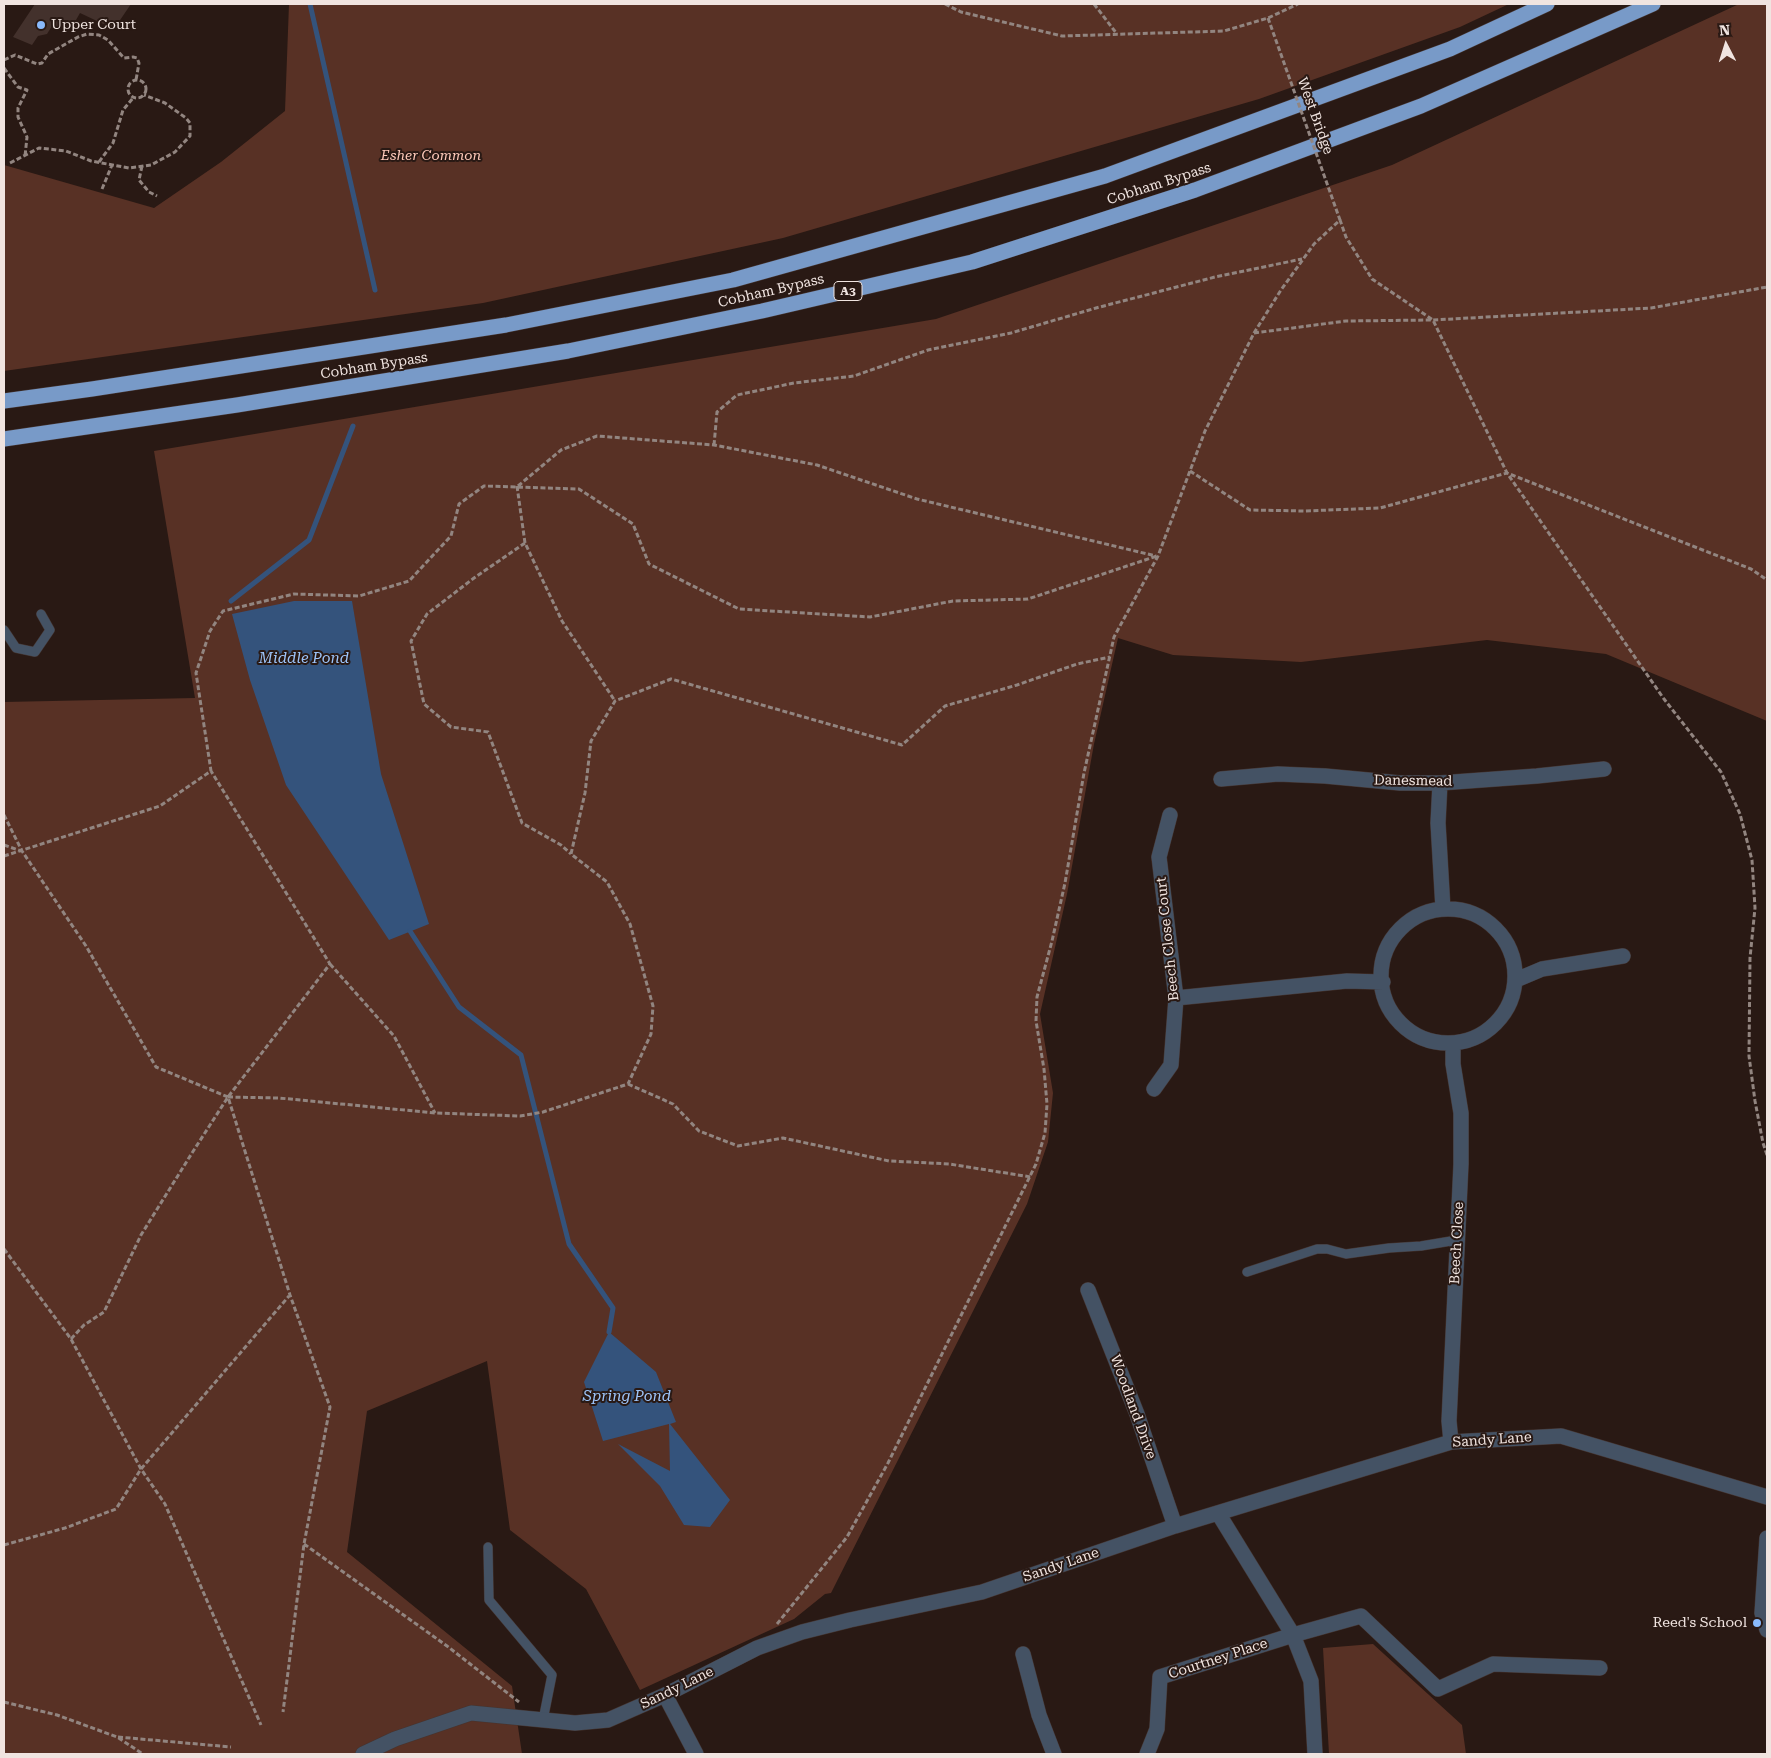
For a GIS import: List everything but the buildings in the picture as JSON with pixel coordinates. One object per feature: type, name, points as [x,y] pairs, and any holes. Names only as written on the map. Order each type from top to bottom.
[{"type":"highway","name":"Cobham Bypass","points":[[4,401],[506,325],[733,280],[1105,176],[1450,49],[1547,4]]},
{"type":"highway","name":"Cobham Bypass","points":[[4,438],[246,403],[568,351],[762,311],[972,262],[1195,190],[1421,106],[1653,4]]},
{"type":"street","name":"Danesmead","points":[[1221,779],[1278,774],[1400,783],[1440,783],[1604,769]]},
{"type":"street","points":[[1440,783],[1438,823],[1443,909]]},
{"type":"street","name":"Beech Close Court","points":[[1154,1089],[1171,1065],[1176,998],[1159,857],[1170,815]]},
{"type":"street","points":[[1443,909],[1454,909],[1477,915],[1488,922],[1504,939],[1510,950],[1516,980],[1510,1003],[1504,1015],[1478,1037],[1453,1044],[1429,1041],[1414,1034],[1396,1019],[1385,1000],[1381,966],[1394,936],[1418,916],[1443,909]]},
{"type":"street","points":[[1516,980],[1542,969],[1623,956]]},
{"type":"street","points":[[1176,998],[1346,982],[1383,982]]},
{"type":"street","name":"Beech Close","points":[[1451,1442],[1449,1421],[1461,1113],[1453,1044]]},
{"type":"street","name":"Woodland Drive","points":[[1088,1290],[1137,1414],[1175,1526]]},
{"type":"street","name":"Sandy Lane","points":[[363,1754],[395,1739],[471,1713],[575,1723],[608,1720],[757,1648],[802,1632],[982,1592],[1175,1526],[1451,1442],[1561,1436],[1767,1498]]},
{"type":"street","points":[[1218,1513],[1293,1635],[1311,1681],[1315,1754]]},
{"type":"street","points":[[1767,1538],[1762,1614],[1767,1630]]},
{"type":"street","points":[[1293,1635],[1361,1616],[1438,1689],[1493,1664],[1600,1668]]},
{"type":"street","name":"Courtney Place","points":[[1147,1754],[1157,1729],[1160,1678],[1293,1635]]},
{"type":"street","points":[[1023,1654],[1039,1715],[1054,1754]]},
{"type":"street","points":[[665,1694],[696,1754]]},
{"type":"lane","points":[[4,630],[16,648],[35,652],[50,630],[41,614]]},
{"type":"lane","points":[[1247,1272],[1316,1249],[1327,1249],[1346,1254],[1457,1240]]},
{"type":"lane","points":[[488,1547],[489,1600],[552,1676],[543,1720]]},
{"type":"path","points":[[945,4],[962,12],[1062,36],[1224,31],[1268,18],[1298,4]]},
{"type":"path","points":[[1094,4],[1118,34]]},
{"type":"path","name":"West Bridge","points":[[1268,18],[1346,237],[1372,279],[1433,320]]},
{"type":"path","points":[[4,60],[15,55],[37,64],[42,63],[48,54],[78,36],[87,34],[99,35],[108,40],[124,58],[133,56],[137,58],[139,63],[136,80]]},
{"type":"path","points":[[4,68],[18,87],[27,90],[18,108],[18,117],[27,137],[25,156]]},
{"type":"path","points":[[136,80],[144,83],[146,89],[144,95],[139,98],[133,98],[129,94],[128,88],[130,83],[136,80]]},
{"type":"path","points":[[10,163],[39,148],[66,151],[98,162],[129,168],[151,165],[175,152],[190,136],[190,124],[186,118],[166,103],[144,95]]},
{"type":"path","points":[[98,162],[112,143],[123,110],[133,98]]},
{"type":"path","points":[[102,189],[112,165]]},
{"type":"path","points":[[142,166],[139,180],[149,192],[157,196]]},
{"type":"path","points":[[775,1626],[847,1537],[888,1463],[1031,1177],[1045,1133],[1047,1104],[1044,1069],[1036,1021],[1037,997],[1065,883],[1084,773],[1114,637],[1158,556],[1205,431],[1254,333],[1314,244],[1340,220]]},
{"type":"path","points":[[714,445],[717,412],[737,395],[794,384],[854,376],[928,350],[1011,333],[1096,308],[1196,282],[1303,259]]},
{"type":"path","points":[[1254,333],[1346,321],[1433,320],[1651,308],[1767,287]]},
{"type":"path","points":[[1433,320],[1506,473],[1664,699],[1721,772],[1740,814],[1752,860],[1756,908],[1750,958],[1749,1056],[1755,1101],[1767,1155]]},
{"type":"path","points":[[517,486],[561,450],[597,436],[714,445],[816,464],[917,499],[1158,556]]},
{"type":"path","points":[[1190,471],[1250,510],[1304,511],[1380,508],[1506,473],[1751,569],[1767,580]]},
{"type":"path","points":[[435,1113],[394,1036],[330,964],[211,772],[196,673],[210,631],[222,611],[294,594],[359,596],[408,581],[451,536],[459,504],[484,486],[579,489],[633,524],[649,564],[739,609],[870,617],[953,601],[1028,599],[1158,556]]},
{"type":"path","points":[[517,486],[525,544],[562,621],[615,701]]},
{"type":"path","points":[[525,544],[474,578],[427,614],[411,641],[424,704],[451,727],[488,732],[522,823],[561,845],[607,882],[630,924],[653,1006],[651,1034],[628,1084]]},
{"type":"path","points":[[572,854],[585,793],[590,741],[615,701],[671,679],[902,744],[945,706],[1018,685],[1077,664],[1110,657]]},
{"type":"path","points":[[4,856],[160,806],[211,772]]},
{"type":"path","points":[[4,815],[22,851],[86,946],[156,1067],[228,1097],[279,1098],[435,1113],[520,1116],[543,1112],[628,1084],[673,1104],[699,1131],[738,1146],[783,1138],[889,1160],[950,1164],[1031,1177]]},
{"type":"path","points":[[4,845],[22,851]]},
{"type":"path","points":[[71,1339],[84,1325],[104,1312],[141,1235],[228,1097],[330,964]]},
{"type":"path","points":[[228,1097],[290,1295],[330,1407],[304,1544],[283,1712]]},
{"type":"path","points":[[4,1249],[71,1339],[140,1469],[165,1504],[260,1725]]},
{"type":"path","points":[[4,1545],[65,1528],[116,1509],[140,1469],[290,1295]]},
{"type":"path","points":[[304,1544],[447,1646],[521,1703]]},
{"type":"path","points":[[4,1702],[57,1715],[117,1737],[143,1754]]},
{"type":"path","points":[[117,1737],[231,1747]]},
{"type":"green space","name":"Esher Common","points":[[289,4],[1509,4],[1460,27],[1259,99],[783,238],[483,303],[4,371],[4,165],[154,208],[221,162],[285,111]]},
{"type":"green space","points":[[1739,4],[1767,4],[1767,721],[1606,654],[1487,640],[1301,662],[1173,655],[1118,638],[1094,744],[1067,894],[1040,1014],[1053,1093],[1048,1142],[1027,1204],[831,1593],[825,1594],[794,1619],[640,1690],[586,1589],[510,1530],[487,1361],[367,1411],[347,1552],[512,1686],[522,1754],[4,1754],[4,702],[195,698],[154,451],[936,319],[1392,165]]},
{"type":"green space","points":[[1373,1644],[1462,1725],[1466,1754],[1329,1754],[1323,1648]]},
{"type":"water","name":"Middle Pond","points":[[294,601],[352,601],[381,774],[429,924],[389,940],[286,785],[250,680],[232,614]]},
{"type":"water","name":"Spring Pond","points":[[609,1332],[656,1372],[676,1422],[670,1424],[730,1500],[710,1527],[684,1525],[660,1486],[618,1444],[670,1471],[669,1424],[603,1441],[584,1382]]},
{"type":"waterway","points":[[310,4],[375,290]]},
{"type":"waterway","points":[[231,601],[309,540],[353,426]]},
{"type":"waterway","points":[[410,931],[459,1007],[521,1055],[569,1244],[613,1308],[609,1332]]},
{"type":"place","name":"Upper Court","points":[[41,25]]},
{"type":"place","name":"Reed's School","points":[[1757,1623]]}]
